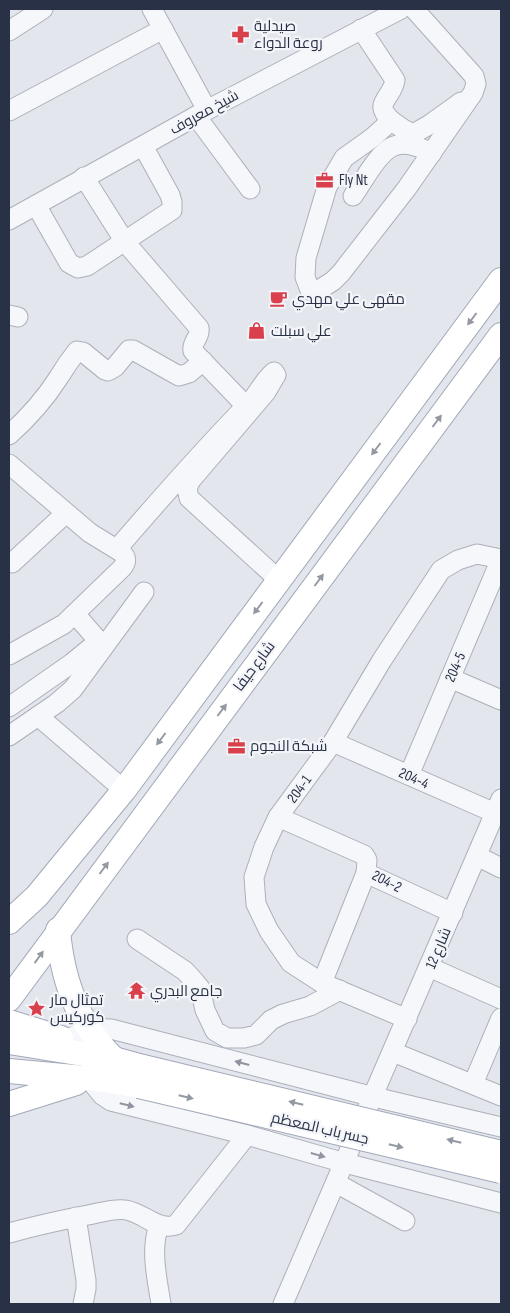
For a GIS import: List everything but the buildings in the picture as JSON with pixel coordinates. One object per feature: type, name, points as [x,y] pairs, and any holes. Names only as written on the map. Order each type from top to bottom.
[{"type":"main road","name":"شارع حيفا","points":[[9,922],[37,896],[124,790],[501,280]]},
{"type":"main road","name":"شارع حيفا","points":[[9,998],[501,335]]},
{"type":"main road","points":[[9,910],[37,896]]},
{"type":"main road","points":[[9,934],[37,896]]},
{"type":"main road","points":[[58,930],[60,956],[66,981],[75,1004],[89,1030],[101,1047],[114,1059],[141,1076]]},
{"type":"main road","points":[[9,1022],[59,1044],[114,1059]]},
{"type":"main road","points":[[9,1042],[59,1044]]},
{"type":"main road","points":[[9,1071],[89,1079],[141,1076]]},
{"type":"main road","name":"جسر باب المعظم","points":[[141,1076],[501,1153]]},
{"type":"main road","name":"جسر باب المعظم","points":[[141,1076],[501,1171]]},
{"type":"main road","points":[[9,1104],[89,1079]]},
{"type":"street","points":[[9,31],[43,9]]},
{"type":"street","points":[[152,9],[202,113],[250,189]]},
{"type":"street","name":"شیخ معروف","points":[[9,220],[202,113],[401,9]]},
{"type":"street","points":[[391,121],[372,138],[344,158],[327,187],[306,258],[305,277],[310,290],[317,292],[341,273],[432,153],[473,93],[476,84],[474,76],[414,9]]},
{"type":"street","points":[[9,111],[163,29]]},
{"type":"street","points":[[361,29],[395,80],[394,87],[383,107],[384,111],[391,121],[412,134],[473,93]]},
{"type":"street","points":[[353,196],[382,154],[395,145],[415,146],[432,153]]},
{"type":"street","points":[[36,205],[69,263],[78,268],[87,266],[172,210],[170,196],[143,146]]},
{"type":"street","points":[[84,177],[125,242],[199,328],[200,333],[192,348],[246,406]]},
{"type":"street","points":[[9,435],[30,414],[77,351],[83,352],[108,371],[115,367],[129,350],[133,350],[179,376],[188,373],[204,361]]},
{"type":"street","points":[[117,549],[173,484],[256,396],[268,378],[275,372],[276,375],[266,392],[186,488],[190,498],[279,580]]},
{"type":"street","points":[[9,655],[53,632],[76,615],[125,565],[125,555],[90,533],[10,467]]},
{"type":"street","points":[[12,563],[66,513]]},
{"type":"street","name":"204-1","points":[[407,1019],[322,983],[291,962],[269,931],[256,904],[254,877],[264,847],[278,816],[333,742],[382,660],[441,570],[458,560],[477,554],[501,559]]},
{"type":"street","name":"204-5","points":[[409,775],[501,559]]},
{"type":"street","points":[[9,736],[57,703],[78,683],[144,592]]},
{"type":"street","points":[[9,707],[72,663],[94,645],[96,638],[76,615]]},
{"type":"street","points":[[450,678],[501,700]]},
{"type":"street","points":[[38,716],[124,790]]},
{"type":"street","name":"204-4","points":[[333,742],[409,775],[498,806]]},
{"type":"street","name":"شارع 12","points":[[283,1304],[498,806]]},
{"type":"street","name":"204-2","points":[[278,816],[364,854],[367,860],[366,873],[452,913]]},
{"type":"street","points":[[477,856],[501,868]]},
{"type":"street","points":[[322,983],[366,873]]},
{"type":"street","points":[[137,939],[185,971],[196,982],[200,988],[205,1010],[216,1031],[227,1038],[244,1038],[256,1035],[272,1020],[283,1014],[310,1006],[340,990]]},
{"type":"street","points":[[429,967],[501,999]]},
{"type":"street","points":[[473,1084],[501,1018]]},
{"type":"street","points":[[59,1044],[89,1030],[112,1029],[374,1097],[501,1127]]},
{"type":"street","points":[[393,1052],[501,1096]]},
{"type":"street","points":[[89,1079],[102,1095],[111,1101],[247,1135],[345,1163],[501,1203]]},
{"type":"street","points":[[9,1233],[106,1211],[125,1210],[141,1214],[158,1225],[168,1228],[176,1225],[247,1135]]},
{"type":"street","points":[[336,1183],[405,1221]]},
{"type":"street","points":[[76,1217],[86,1280],[83,1304]]},
{"type":"street","points":[[158,1225],[154,1239],[154,1252],[161,1304]]},
{"type":"place","name":"صيدلية روعة الدواء","points":[[240,35]]},
{"type":"place","name":"Fly Nt","points":[[325,180]]},
{"type":"place","name":"مقهى علي مهدي","points":[[278,299]]},
{"type":"place","name":"علي سبلت","points":[[257,331]]},
{"type":"place","name":"شبكة النجوم","points":[[236,746]]},
{"type":"place","name":"جامع البدري","points":[[136,991]]},
{"type":"place","name":"تمثال مار كوركيس","points":[[36,1009]]}]
